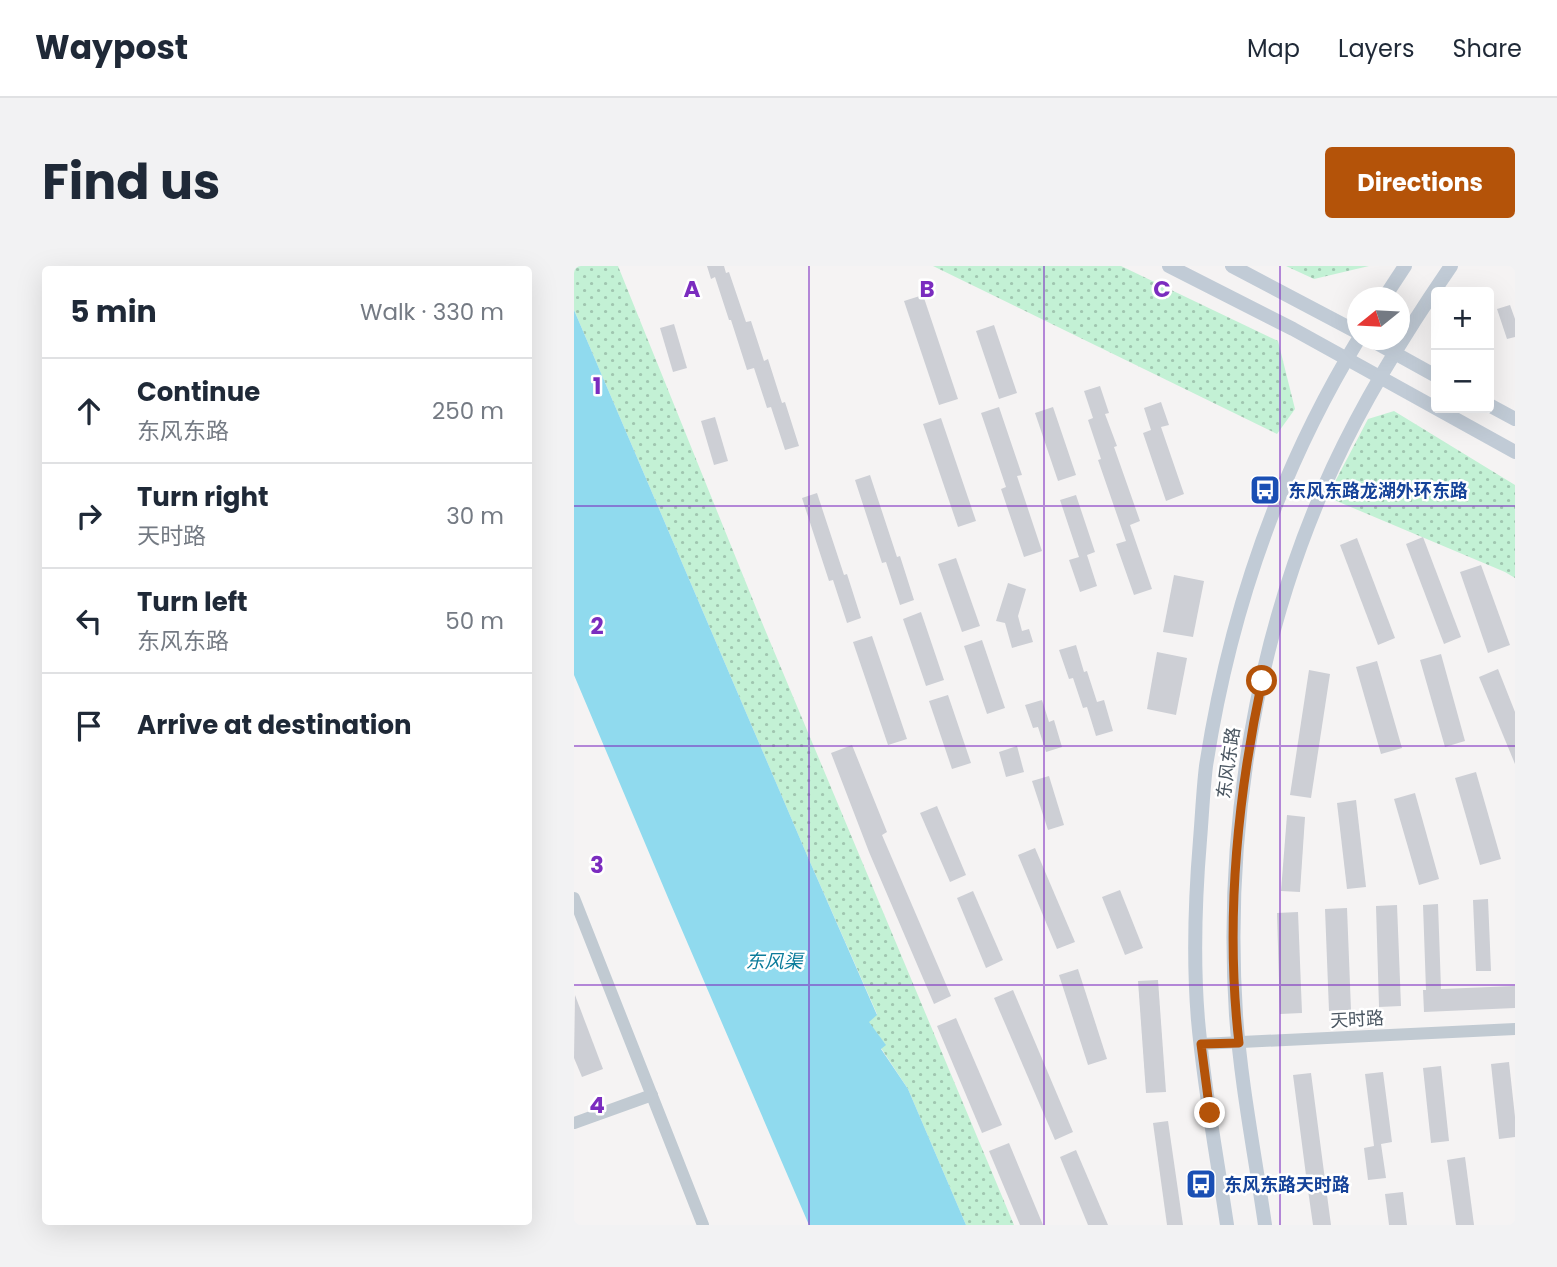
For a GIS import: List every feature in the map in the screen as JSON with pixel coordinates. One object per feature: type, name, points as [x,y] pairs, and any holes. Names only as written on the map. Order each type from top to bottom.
[{"type":"main road","points":[[1169,266],[1293,329],[1515,452]]},
{"type":"main road","points":[[1232,266],[1347,327]]},
{"type":"main road","points":[[1391,287],[1405,266]]},
{"type":"main road","name":"东风东路","points":[[1265,1225],[1239,1043],[1234,961],[1236,871],[1252,726],[1272,637],[1288,584],[1332,468],[1394,352],[1451,266]]},
{"type":"main road","name":"东风东路","points":[[1227,1225],[1201,1044],[1195,962],[1197,881],[1206,769],[1236,625],[1265,533],[1298,452],[1351,350]]},
{"type":"main road","points":[[1390,350],[1431,373]]},
{"type":"main road","points":[[1494,407],[1515,419]]},
{"type":"street","points":[[574,898],[703,1225]]},
{"type":"street","name":"天时路","points":[[1201,1044],[1515,1029]]},
{"type":"street","points":[[574,1123],[652,1095]]},
{"type":"green space","points":[[574,266],[618,266],[761,620],[1014,1225],[966,1225],[908,1089],[881,1048],[885,1044],[868,1022],[877,1014],[574,310]]},
{"type":"green space","points":[[933,266],[1121,266],[1278,341],[1295,409],[1277,434]]},
{"type":"green space","points":[[1286,266],[1369,266],[1314,279]]},
{"type":"green space","points":[[1394,411],[1515,485],[1515,578],[1327,497],[1368,419]]},
{"type":"water","name":"东风渠","points":[[574,310],[877,1015],[869,1022],[886,1045],[881,1049],[908,1089],[966,1225],[809,1225],[669,900],[574,675]]},
{"type":"building","points":[[707,266],[724,266],[726,273],[729,272],[746,322],[751,321],[764,361],[768,359],[799,446],[785,450],[771,407],[767,408],[754,368],[747,370],[715,277],[711,279]]},
{"type":"building","points":[[923,295],[958,399],[939,405],[904,301]]},
{"type":"building","points":[[1510,305],[1515,319],[1515,337],[1507,339],[1497,309]]},
{"type":"building","points":[[674,324],[687,368],[673,372],[660,328]]},
{"type":"building","points":[[994,325],[1017,393],[999,399],[976,331]]},
{"type":"building","points":[[1100,386],[1109,413],[1105,414],[1117,446],[1114,447],[1140,521],[1130,525],[1152,589],[1134,595],[1116,544],[1126,541],[1098,460],[1101,459],[1088,420],[1093,418],[1084,391]]},
{"type":"building","points":[[1161,402],[1169,425],[1161,427],[1184,494],[1166,501],[1143,433],[1151,430],[1144,408]]},
{"type":"building","points":[[999,407],[1022,475],[1017,476],[1042,551],[1024,557],[1001,489],[1006,487],[981,413]]},
{"type":"building","points":[[1053,407],[1076,475],[1058,481],[1035,413]]},
{"type":"building","points":[[715,417],[728,461],[714,465],[701,421]]},
{"type":"building","points":[[941,418],[976,521],[958,527],[923,424]]},
{"type":"building","points":[[870,475],[914,600],[900,605],[886,562],[882,563],[855,480]]},
{"type":"building","points":[[817,493],[861,618],[847,623],[833,580],[829,581],[802,498]]},
{"type":"building","points":[[1076,495],[1095,552],[1087,555],[1097,586],[1080,592],[1069,560],[1079,557],[1060,500]]},
{"type":"building","points":[[1423,537],[1461,637],[1444,644],[1406,544]]},
{"type":"building","points":[[1357,538],[1395,638],[1378,645],[1340,545]]},
{"type":"building","points":[[956,558],[980,626],[962,632],[938,564]]},
{"type":"building","points":[[1481,565],[1510,645],[1488,653],[1460,572]]},
{"type":"building","points":[[1174,575],[1204,581],[1193,637],[1163,632]]},
{"type":"building","points":[[1008,583],[1026,589],[1018,616],[1022,631],[1029,629],[1033,642],[1012,648],[1005,623],[996,621]]},
{"type":"building","points":[[921,612],[944,680],[926,686],[903,619]]},
{"type":"building","points":[[872,636],[907,739],[888,745],[853,642]]},
{"type":"building","points":[[982,640],[1005,708],[987,714],[964,646]]},
{"type":"building","points":[[1076,645],[1097,702],[1104,700],[1113,731],[1096,736],[1087,707],[1083,708],[1073,678],[1069,679],[1059,650]]},
{"type":"building","points":[[1157,652],[1187,658],[1176,715],[1147,709]]},
{"type":"building","points":[[1441,654],[1465,741],[1445,747],[1420,660]]},
{"type":"building","points":[[1377,661],[1402,748],[1381,754],[1356,667]]},
{"type":"building","points":[[1498,669],[1515,712],[1515,764],[1479,677]]},
{"type":"building","points":[[1309,670],[1330,674],[1311,798],[1290,795]]},
{"type":"building","points":[[948,695],[971,763],[952,769],[929,701]]},
{"type":"building","points":[[1042,700],[1049,722],[1054,720],[1062,747],[1046,752],[1038,727],[1033,728],[1025,705]]},
{"type":"building","points":[[852,745],[887,832],[882,835],[951,996],[934,1004],[869,852],[831,753]]},
{"type":"building","points":[[1017,746],[1024,772],[1006,777],[999,752]]},
{"type":"building","points":[[1476,772],[1501,859],[1480,865],[1455,778]]},
{"type":"building","points":[[1049,776],[1064,825],[1048,830],[1032,781]]},
{"type":"building","points":[[1415,793],[1439,879],[1419,885],[1394,799]]},
{"type":"building","points":[[1356,800],[1366,887],[1347,889],[1337,803]]},
{"type":"building","points":[[937,806],[966,875],[950,882],[920,813]]},
{"type":"building","points":[[1287,815],[1305,817],[1300,892],[1281,891]]},
{"type":"building","points":[[1035,848],[1075,942],[1057,949],[1018,855]]},
{"type":"building","points":[[1120,890],[1143,948],[1125,955],[1102,897]]},
{"type":"building","points":[[973,891],[1003,960],[986,968],[957,898]]},
{"type":"building","points":[[1488,899],[1491,971],[1476,971],[1473,900]]},
{"type":"building","points":[[1438,904],[1441,989],[1515,986],[1515,1008],[1424,1012],[1423,990],[1426,990],[1423,905]]},
{"type":"building","points":[[1397,905],[1401,1006],[1379,1007],[1376,906]]},
{"type":"building","points":[[1347,908],[1351,1010],[1329,1011],[1325,909]]},
{"type":"building","points":[[1298,912],[1302,1013],[1280,1014],[1277,913]]},
{"type":"building","points":[[1078,969],[1107,1059],[1088,1065],[1059,975]]},
{"type":"building","points":[[1158,980],[1166,1092],[1146,1093],[1138,981]]},
{"type":"building","points":[[1013,990],[1073,1132],[1055,1140],[994,998]]},
{"type":"building","points":[[575,995],[603,1069],[582,1077],[574,1058]]},
{"type":"building","points":[[956,1018],[1002,1125],[982,1133],[937,1026]]},
{"type":"building","points":[[1509,1062],[1515,1137],[1499,1139],[1491,1064]]},
{"type":"building","points":[[1441,1066],[1449,1141],[1431,1143],[1423,1068]]},
{"type":"building","points":[[1383,1072],[1392,1142],[1381,1144],[1386,1178],[1368,1180],[1364,1148],[1374,1146],[1365,1074]]},
{"type":"building","points":[[1311,1073],[1331,1225],[1313,1225],[1307,1183],[1293,1075]]},
{"type":"building","points":[[1168,1121],[1183,1225],[1167,1225],[1153,1123]]},
{"type":"building","points":[[1009,1143],[1043,1225],[1020,1225],[989,1151]]},
{"type":"building","points":[[1076,1150],[1108,1225],[1088,1225],[1060,1157]]},
{"type":"building","points":[[1465,1157],[1474,1225],[1456,1225],[1447,1160]]},
{"type":"building","points":[[1403,1192],[1407,1225],[1389,1225],[1385,1194]]},
{"type":"place","name":"东风东路龙湖外环东路","points":[[1265,490]]},
{"type":"place","name":"东风东路天时路","points":[[1201,1184]]},
{"type":"route","points":[[1210,1113],[1201,1044],[1239,1043],[1234,907],[1239,820],[1252,726],[1262,681]]}]
